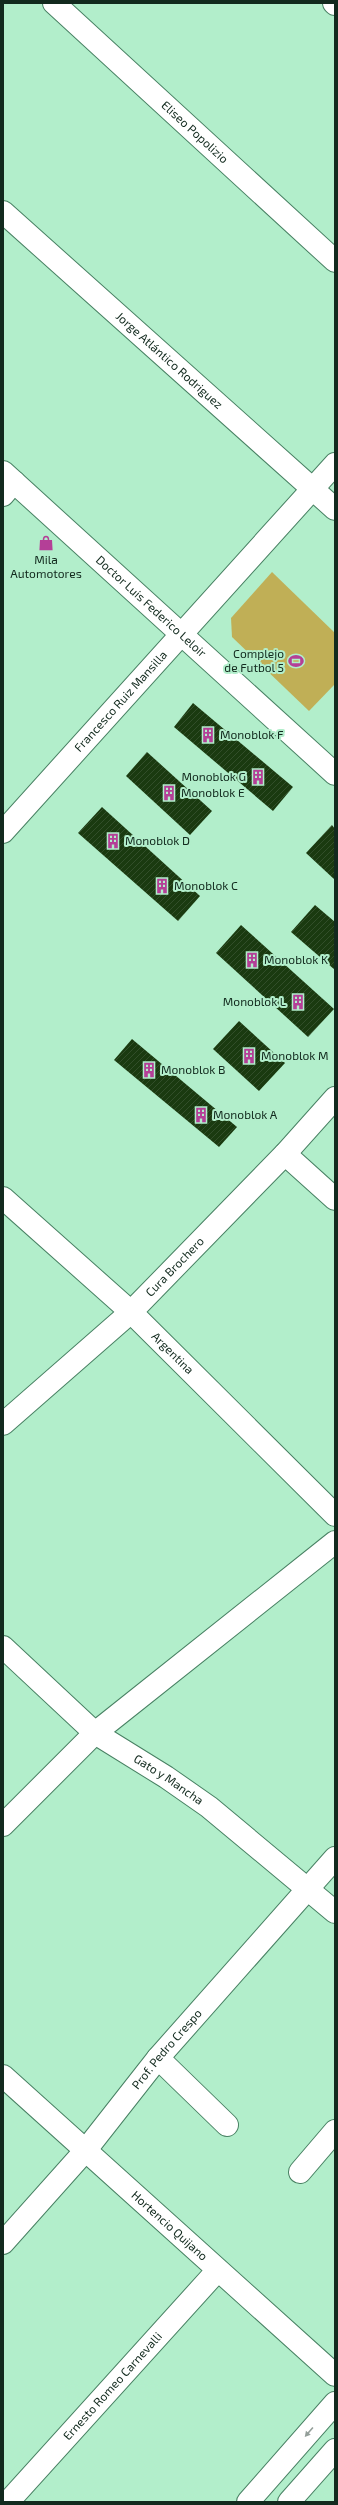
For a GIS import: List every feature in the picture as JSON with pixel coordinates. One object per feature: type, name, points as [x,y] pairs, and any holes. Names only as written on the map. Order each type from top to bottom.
[{"type":"street","name":"Eliseo Popolizio","points":[[54,3],[335,261]]},
{"type":"street","name":"Jorge Atlántico Rodriguez","points":[[3,212],[335,509]]},
{"type":"street","name":"Francesco Ruiz Mansilla","points":[[3,832],[335,464]]},
{"type":"street","name":"Doctor Luis Federico Leloir","points":[[7,483],[335,774]]},
{"type":"street","name":"Cura Brochero","points":[[3,1424],[131,1312],[285,1154],[335,1098]]},
{"type":"street","points":[[285,1154],[335,1199]]},
{"type":"street","name":"Argentina","points":[[3,1198],[131,1312],[335,1514]]},
{"type":"street","points":[[3,1825],[95,1733],[335,1542]]},
{"type":"street","name":"Gato y Mancha","points":[[3,1647],[95,1733],[166,1777],[209,1807],[335,1912]]},
{"type":"street","name":"Prof. Pedro Crespo","points":[[3,2243],[85,2151],[158,2058],[335,1858]]},
{"type":"street","points":[[158,2058],[227,2125]]},
{"type":"street","name":"Hortencio Quijano","points":[[3,2076],[217,2271],[335,2375]]},
{"type":"street","points":[[300,2172],[335,2130]]},
{"type":"street","name":"Ernesto Romeo Carnevalli","points":[[8,2502],[217,2271]]},
{"type":"street","points":[[248,2502],[335,2403]]},
{"type":"street","points":[[289,2502],[335,2450]]},
{"type":"shaded area","name":"Complejo de Futbol 5","points":[[272,572],[335,633],[335,684],[309,711],[232,637],[231,618]]},
{"type":"building","points":[[193,703],[293,787],[273,811],[174,727]]},
{"type":"building","name":"Monoblok E","points":[[147,752],[212,811],[190,835],[126,776]]},
{"type":"building","points":[[102,807],[200,896],[178,921],[78,833]]},
{"type":"building","points":[[332,825],[335,829],[335,880],[306,853]]},
{"type":"building","points":[[315,905],[335,922],[335,970],[291,932]]},
{"type":"building","points":[[241,925],[334,1009],[308,1037],[216,953]]},
{"type":"building","name":"Monoblok M","points":[[239,1021],[285,1063],[259,1091],[213,1049]]},
{"type":"building","points":[[132,1039],[237,1127],[219,1147],[114,1060]]},
{"type":"place","name":"Mila Automotores","points":[[46,543]]},
{"type":"place","name":"Complejo de Futbol 5","points":[[296,661]]},
{"type":"place","name":"Monoblok F","points":[[208,735]]},
{"type":"place","name":"Monoblok G","points":[[258,777]]},
{"type":"place","name":"Monoblok E","points":[[169,793]]},
{"type":"place","name":"Monoblok D","points":[[113,841]]},
{"type":"place","name":"Monoblok C","points":[[162,886]]},
{"type":"place","name":"Monoblok K","points":[[252,960]]},
{"type":"place","name":"Monoblok L","points":[[298,1002]]},
{"type":"place","name":"Monoblok M","points":[[249,1056]]},
{"type":"place","name":"Monoblok B","points":[[149,1070]]},
{"type":"place","name":"Monoblok A","points":[[201,1115]]}]
